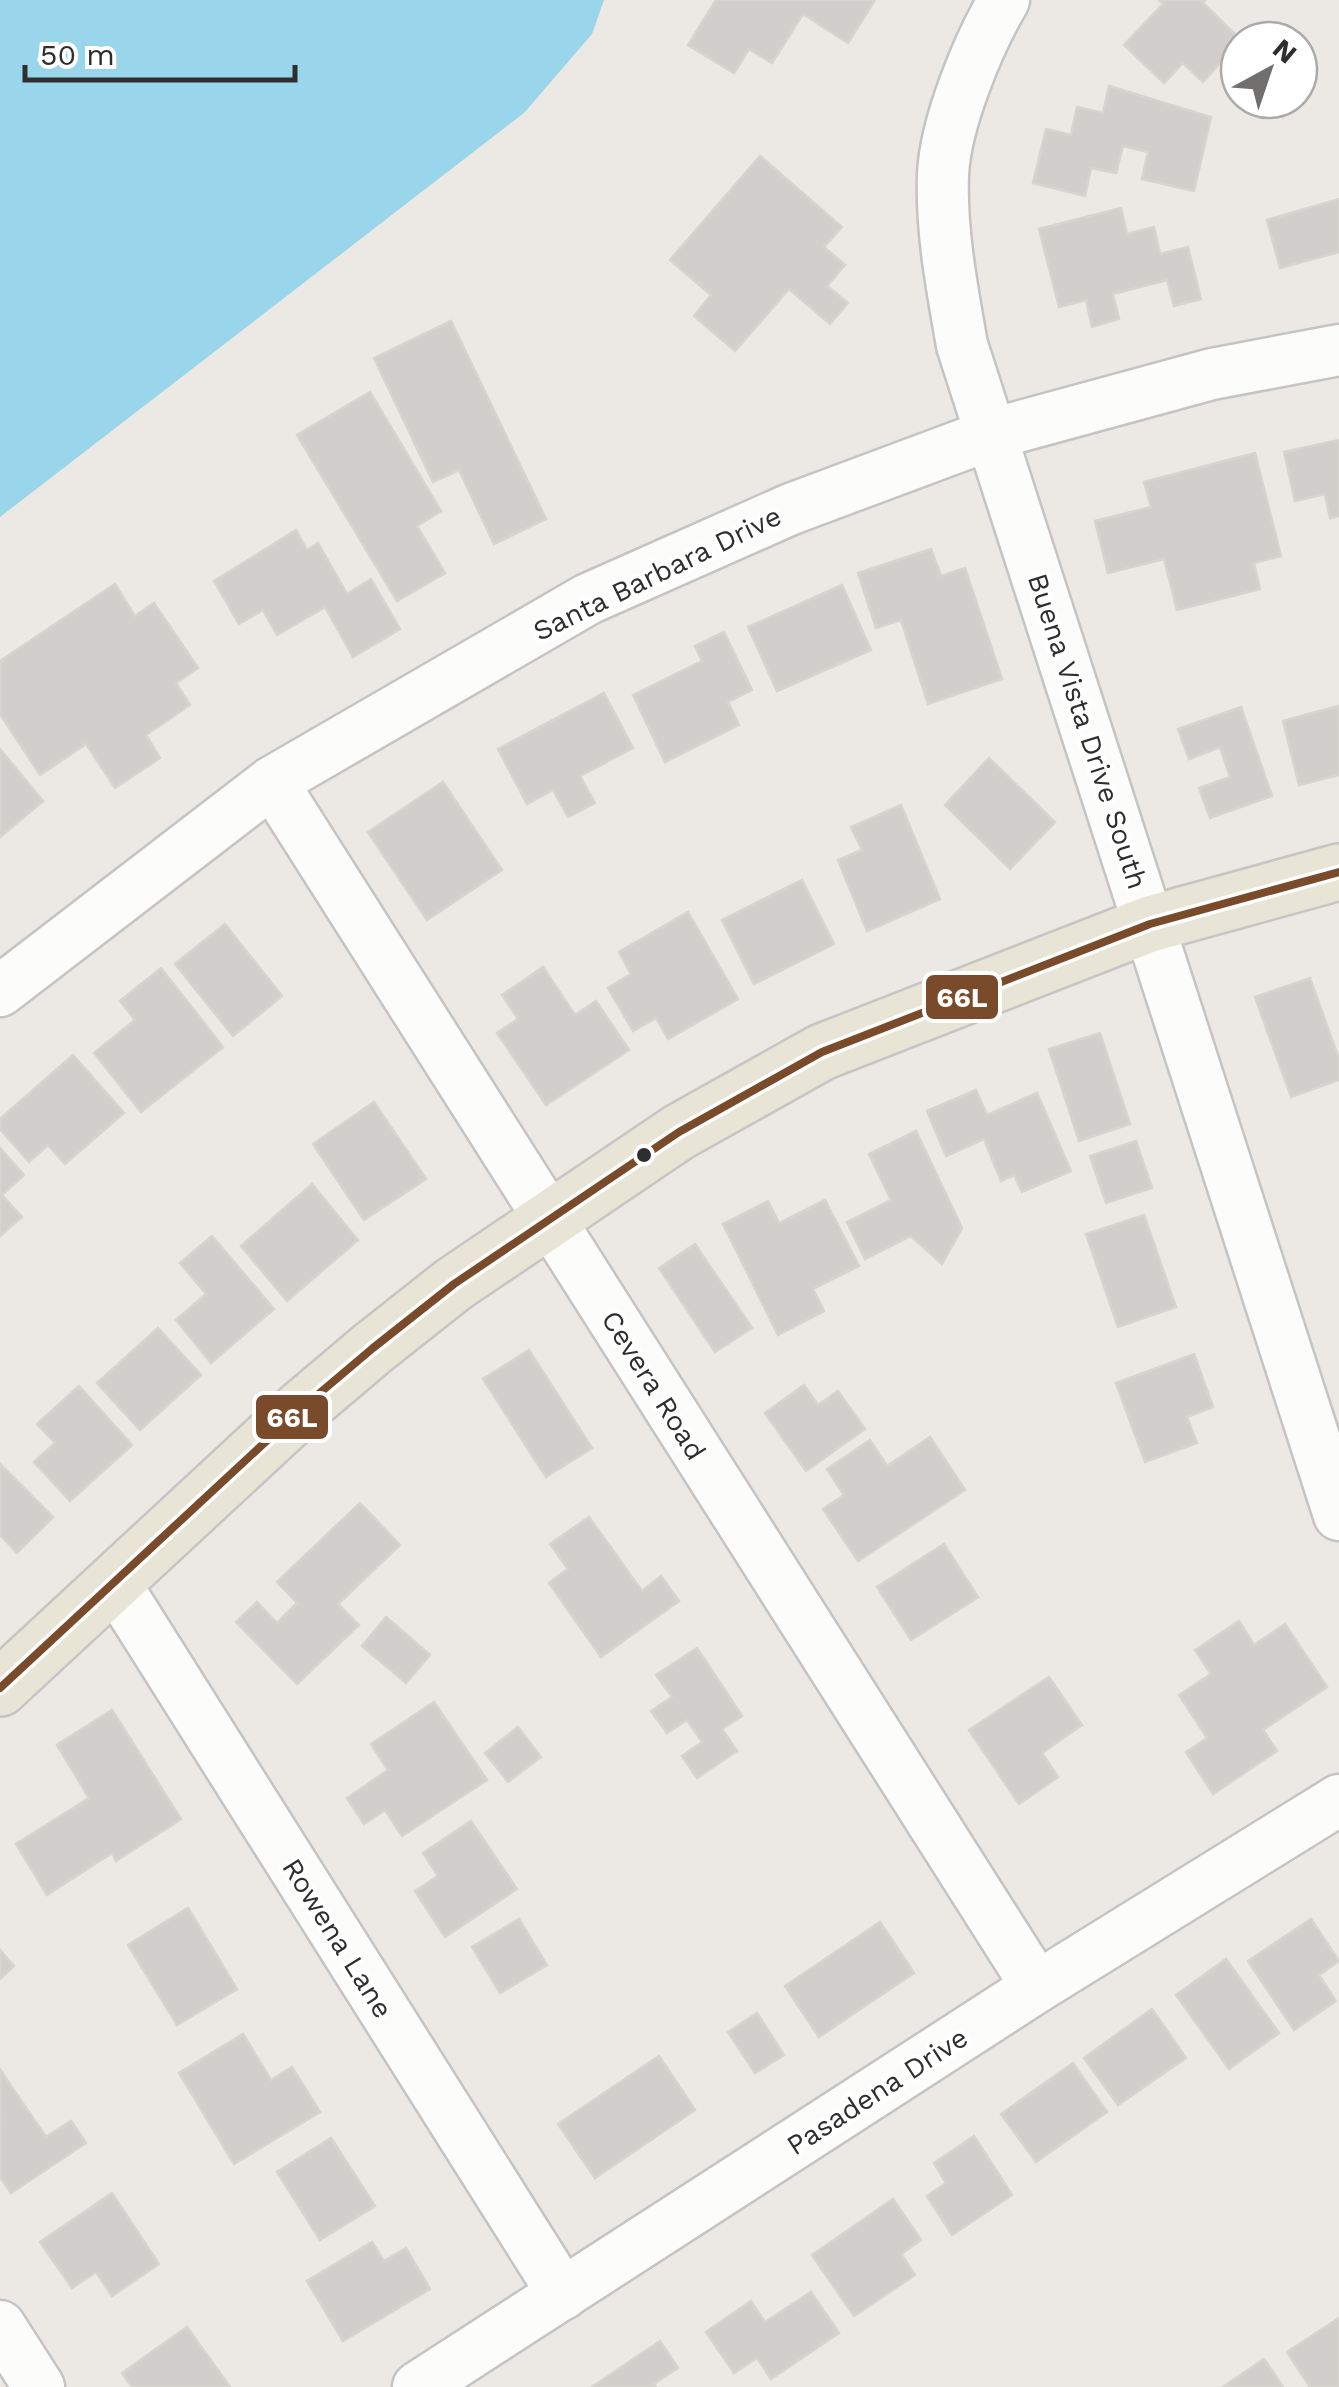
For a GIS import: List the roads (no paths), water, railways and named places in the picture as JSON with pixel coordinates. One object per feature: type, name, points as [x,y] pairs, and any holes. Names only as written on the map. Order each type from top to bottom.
[{"type":"main road","points":[[0,1688],[372,1348],[454,1284],[679,1132],[822,1052],[1150,924],[1339,872]]},
{"type":"street","name":"Buena Vista Drive South","points":[[1004,0],[956,105],[943,171],[946,252],[962,344],[1339,1515]]},
{"type":"street","name":"Santa Barbara Drive","points":[[0,991],[272,782],[588,600],[791,508],[992,434],[1212,374],[1339,350]]},
{"type":"street","name":"Cevera Road","points":[[272,782],[1037,1987]]},
{"type":"street","name":"Rowena Lane","points":[[114,1582],[563,2294]]},
{"type":"street","name":"Pasadena Drive","points":[[418,2387],[1037,1987],[1339,1800]]},
{"type":"street","points":[[0,2326],[38,2387]]},
{"type":"water","points":[[0,0],[604,0],[592,34],[524,113],[0,517]]}]
